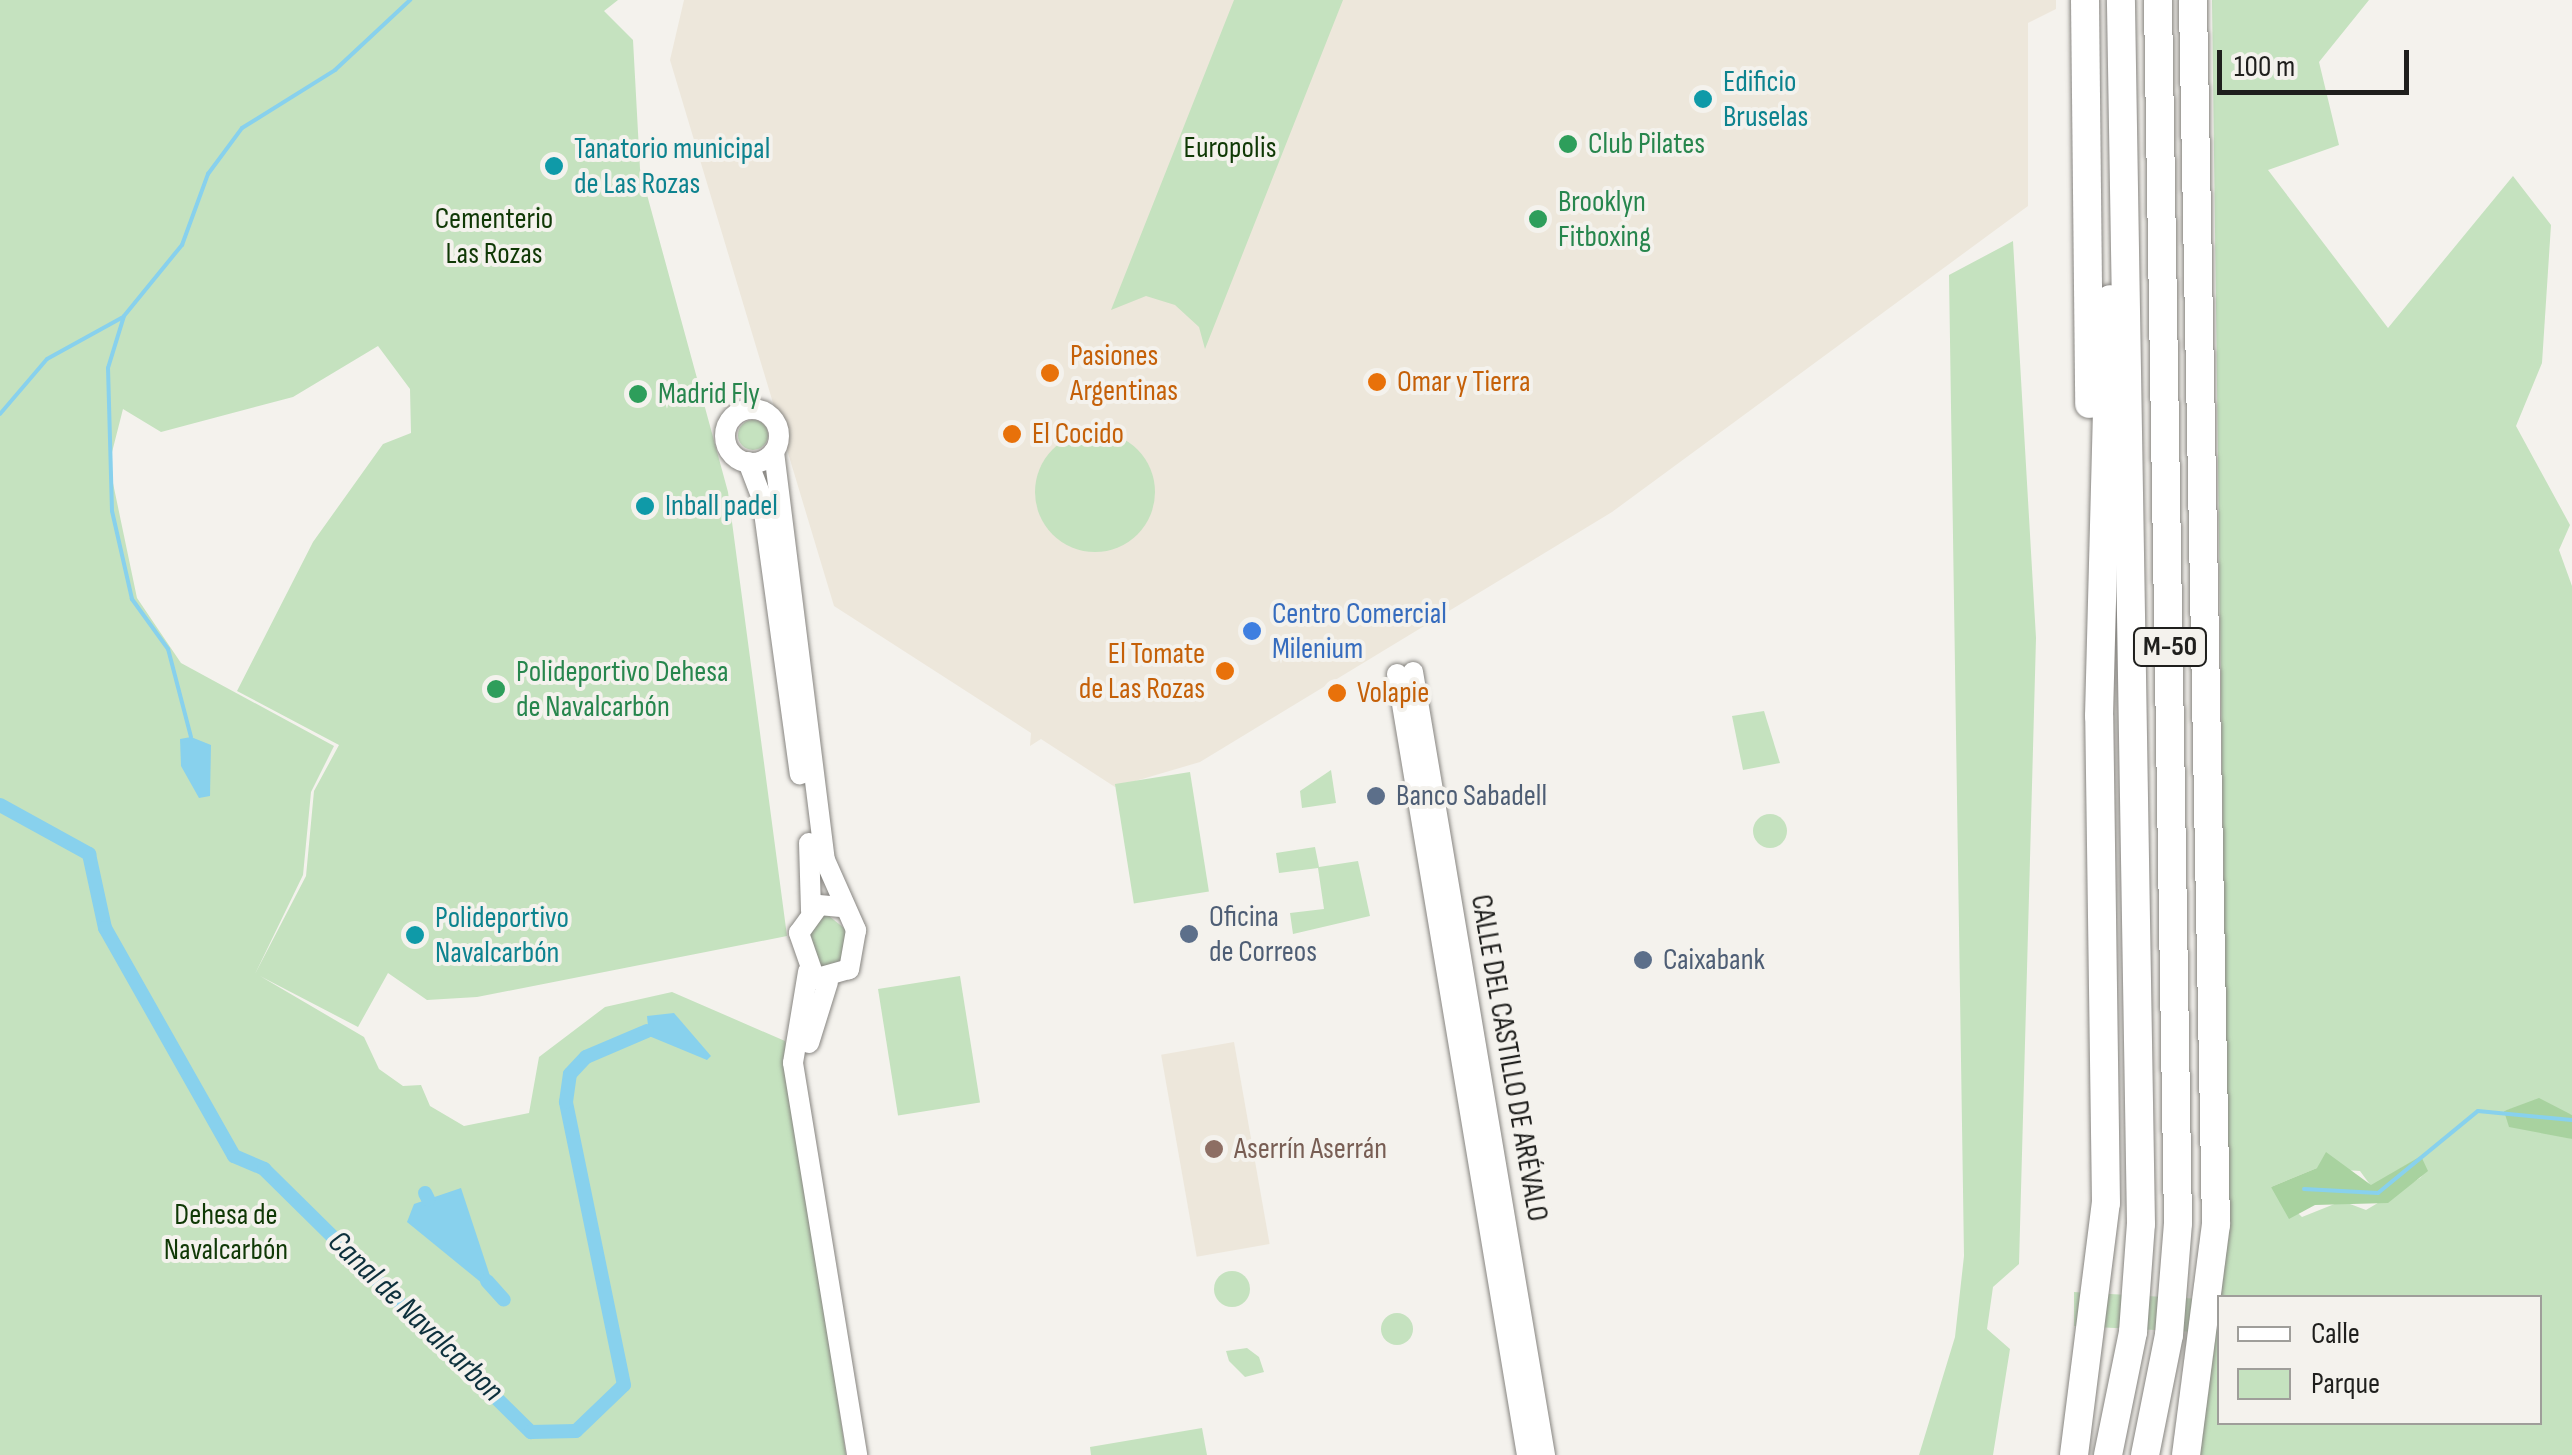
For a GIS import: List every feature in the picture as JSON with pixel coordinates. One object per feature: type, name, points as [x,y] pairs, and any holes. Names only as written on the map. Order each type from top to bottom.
[{"type":"highway","points":[[2085,0],[2100,716]]},
{"type":"highway","points":[[2074,1455],[2100,1291],[2100,716],[2112,0]]},
{"type":"highway","name":"M-50","points":[[2108,1455],[2137,1291],[2142,1102],[2121,0]]},
{"type":"highway","name":"M-50","points":[[2145,1455],[2174,1294],[2158,0]]},
{"type":"highway","points":[[2175,0],[2201,349]]},
{"type":"highway","points":[[2183,1455],[2211,1295],[2197,32],[2193,0]]},
{"type":"highway","points":[[2197,32],[2202,0]]},
{"type":"highway","points":[[2066,1455],[2094,1337]]},
{"type":"street","points":[[858,1455],[793,1063],[808,972],[800,934],[811,911],[765,518],[748,462],[726,440],[731,420],[746,410],[773,419],[824,860],[841,906],[856,930],[855,955],[828,982],[807,1062],[871,1455]]},
{"type":"street","points":[[748,462],[774,452]]},
{"type":"street","name":"CALLE DEL CASTILLO DE ARÉVALO","points":[[1528,1455],[1405,673],[1545,1455]]},
{"type":"street","points":[[811,911],[841,906]]},
{"type":"street","points":[[808,972],[828,982]]},
{"type":"shaded area","points":[[684,0],[2056,0],[2056,9],[2028,23],[2028,206],[1612,512],[1200,762],[1115,787],[1041,739],[1030,746],[1031,733],[834,606],[670,60]]},
{"type":"shaded area","name":"Aserrín Aserrán","points":[[1234,1042],[1270,1244],[1197,1257],[1161,1055]]},
{"type":"green space","points":[[0,0],[618,0],[604,11],[633,40],[640,169],[728,492],[787,936],[477,997],[427,1000],[388,973],[358,1027],[260,976],[364,1037],[379,1069],[403,1086],[421,1085],[430,1106],[464,1126],[529,1113],[539,1057],[605,1007],[672,992],[785,1041],[846,1455],[0,1455]],"holes":[[[378,346],[410,389],[411,433],[383,444],[313,542],[237,691],[339,745],[314,791],[306,876],[255,974],[303,875],[311,792],[334,746],[181,663],[137,598],[109,464],[123,409],[161,432],[293,397]]]},
{"type":"green space","name":"Europolis","points":[[1234,0],[1343,0],[1205,349],[1199,327],[1175,305],[1146,296],[1111,310]]},
{"type":"green space","points":[[2212,0],[2369,0],[2319,62],[2339,145],[2268,170],[2388,328],[2513,176],[2551,225],[2542,363],[2516,426],[2570,525],[2559,550],[2572,586],[2572,1115],[2528,1104],[2504,1111],[2572,1139],[2572,1455],[2196,1455],[2216,1333],[2074,1326],[2074,1292],[2217,1300],[2217,1425],[2542,1425],[2542,1295],[2221,1295],[2228,1226]],"holes":[[[2420,1157],[2427,1170],[2366,1210],[2342,1201],[2302,1217],[2271,1187],[2317,1168],[2360,1171],[2371,1186]]]},
{"type":"green space","points":[[2013,241],[2036,638],[2019,1264],[1993,1287],[1987,1329],[2010,1349],[1993,1455],[1919,1455],[1955,1337],[1964,1256],[1949,275]]},
{"type":"green space","points":[[753,420],[764,424],[768,435],[764,446],[753,450],[742,446],[738,435],[742,424]]},
{"type":"green space","points":[[1095,432],[1118,437],[1137,450],[1150,469],[1155,492],[1150,515],[1137,534],[1118,547],[1095,552],[1072,547],[1053,534],[1040,515],[1035,492],[1040,469],[1053,450],[1072,437]]},
{"type":"green space","points":[[1764,711],[1780,763],[1743,770],[1732,716]]},
{"type":"green space","points":[[1331,770],[1336,803],[1302,808],[1300,791]]},
{"type":"green space","points":[[1190,772],[1209,892],[1134,903],[1115,784]]},
{"type":"green space","points":[[1770,814],[1782,819],[1787,831],[1782,843],[1770,848],[1758,843],[1753,831],[1758,819]]},
{"type":"green space","points":[[1315,847],[1319,867],[1358,861],[1370,916],[1293,934],[1290,913],[1324,909],[1318,868],[1279,873],[1276,853]]},
{"type":"green space","points":[[824,912],[849,932],[843,965],[820,969],[810,934]]},
{"type":"green space","points":[[960,976],[980,1102],[898,1115],[878,989]]},
{"type":"green space","points":[[2539,1098],[2572,1115],[2572,1139],[2509,1127],[2504,1111]]},
{"type":"green space","points":[[2326,1152],[2371,1185],[2421,1156],[2428,1171],[2388,1203],[2315,1205],[2289,1219],[2271,1187],[2317,1168]]},
{"type":"green space","points":[[1232,1271],[1245,1276],[1250,1289],[1245,1302],[1232,1307],[1219,1302],[1214,1289],[1219,1276]]},
{"type":"green space","points":[[1397,1313],[1408,1318],[1413,1329],[1408,1340],[1397,1345],[1386,1340],[1381,1329],[1386,1318]]},
{"type":"green space","points":[[1247,1348],[1259,1357],[1264,1372],[1245,1377],[1229,1361],[1226,1351]]},
{"type":"green space","points":[[1202,1428],[1207,1455],[1091,1455],[1090,1447]]},
{"type":"water","points":[[191,737],[211,745],[210,796],[199,798],[181,766],[180,739]]},
{"type":"water","points":[[674,1013],[711,1056],[707,1060],[649,1036],[647,1016]]},
{"type":"water","points":[[461,1188],[491,1279],[483,1284],[407,1222],[414,1204]]},
{"type":"waterway","points":[[191,737],[168,649],[132,599],[112,511],[108,368],[124,316],[182,245],[208,174],[242,128],[335,70],[410,0]]},
{"type":"waterway","points":[[0,414],[47,359],[123,317]]},
{"type":"waterway","name":"Canal de Navalcarbon","points":[[0,805],[89,854],[105,928],[234,1156],[264,1169],[531,1432],[576,1431],[624,1385],[566,1102],[570,1074],[586,1057],[647,1031]]},
{"type":"waterway","points":[[2304,1189],[2378,1193],[2478,1111],[2572,1120]]},
{"type":"waterway","points":[[425,1193],[428,1199]]},
{"type":"waterway","points":[[487,1281],[504,1300]]},
{"type":"place","name":"Edificio Bruselas","points":[[1703,99]]},
{"type":"place","name":"Club Pilates","points":[[1568,144]]},
{"type":"place","name":"Tanatorio municipal de Las Rozas","points":[[554,166]]},
{"type":"place","name":"Brooklyn Fitboxing","points":[[1538,219]]},
{"type":"place","name":"Pasiones Argentinas","points":[[1050,373]]},
{"type":"place","name":"Omar y Tierra","points":[[1377,382]]},
{"type":"place","name":"Madrid Fly","points":[[638,394]]},
{"type":"place","name":"El Cocido","points":[[1012,434]]},
{"type":"place","name":"Inball padel","points":[[645,506]]},
{"type":"place","name":"Centro Comercial Milenium","points":[[1252,631]]},
{"type":"place","name":"El Tomate de Las Rozas","points":[[1225,671]]},
{"type":"place","name":"Polideportivo Dehesa de Navalcarbón","points":[[496,689]]},
{"type":"place","name":"Volapie","points":[[1337,693]]},
{"type":"place","name":"Banco Sabadell","points":[[1376,796]]},
{"type":"place","name":"Oficina de Correos","points":[[1189,934]]},
{"type":"place","name":"Polideportivo Navalcarbón","points":[[415,935]]},
{"type":"place","name":"Caixabank","points":[[1643,960]]},
{"type":"place","name":"Aserrín Aserrán","points":[[1214,1149]]},
{"type":"park label","name":"Cementerio Las Rozas","points":[[494,236]]},
{"type":"park label","name":"Dehesa de Navalcarbón","points":[[226,1232]]}]
